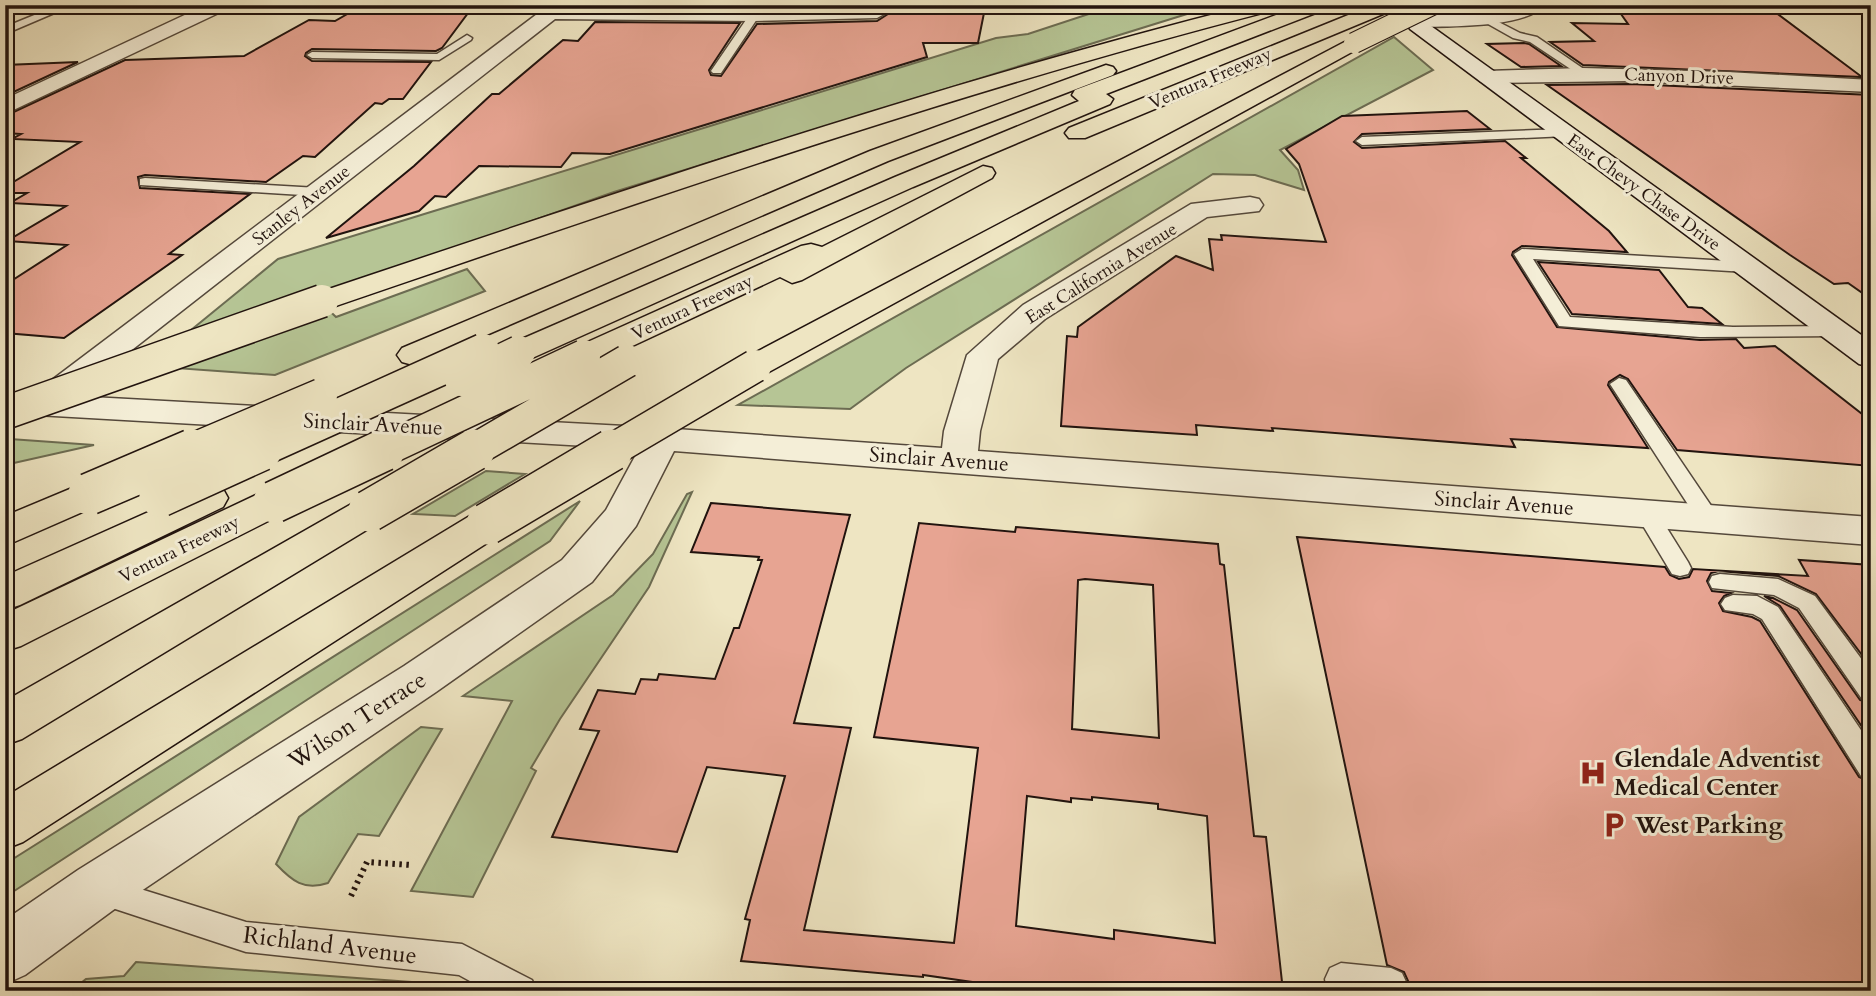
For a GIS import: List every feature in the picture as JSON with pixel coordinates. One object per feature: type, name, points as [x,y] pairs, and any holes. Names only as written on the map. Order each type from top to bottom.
[{"type":"highway","points":[[5,413],[322,301],[773,151],[1032,68],[1272,5]]},
{"type":"highway","name":"Ventura Freeway","points":[[5,532],[879,156],[1282,5]]},
{"type":"highway","points":[[5,825],[487,524],[755,366],[1328,20],[1346,5]]},
{"type":"highway","name":"Ventura Freeway","points":[[1057,141],[1328,20],[1389,5]]},
{"type":"highway","points":[[5,567],[483,349],[1050,108],[1328,20],[1420,17]]},
{"type":"highway","points":[[5,594],[519,352],[904,182],[1136,86],[1328,20]]},
{"type":"highway","name":"Ventura Freeway","points":[[5,634],[274,502],[1000,165],[627,361],[5,725]]},
{"type":"highway","points":[[5,525],[89,494]]},
{"type":"street","points":[[5,107],[219,5]]},
{"type":"street","points":[[1420,17],[1485,18],[1520,13],[1536,5]]},
{"type":"street","points":[[556,9],[754,16],[877,13]]},
{"type":"street","name":"Stanley Avenue","points":[[40,405],[556,9]]},
{"type":"street","name":"East Chevy Chase Drive","points":[[1420,17],[1487,77],[1871,357]]},
{"type":"street","name":"Canyon Drive","points":[[1487,77],[1685,74],[1871,86]]},
{"type":"street","name":"East California Avenue","points":[[959,460],[962,431],[983,355],[1034,312],[1200,210],[1250,205]]},
{"type":"street","name":"Sinclair Avenue","points":[[5,403],[662,439],[1871,531]]},
{"type":"street","name":"Wilson Terrace","points":[[5,955],[97,889],[419,680],[577,571],[622,517],[662,439]]},
{"type":"lane","points":[[5,31],[68,5]]},
{"type":"lane","points":[[717,71],[754,16]]},
{"type":"lane","points":[[1485,18],[1517,36],[1533,39],[1585,74]]},
{"type":"lane","points":[[312,55],[439,57],[467,38]]},
{"type":"lane","points":[[1362,141],[1563,133]]},
{"type":"lane","points":[[145,182],[318,192]]},
{"type":"lane","points":[[1746,267],[1522,254],[1565,322],[1729,334],[1835,331]]},
{"type":"lane","points":[[1619,384],[1707,519]]},
{"type":"lane","points":[[1647,514],[1680,568]]},
{"type":"lane","points":[[1720,582],[1778,587],[1807,602],[1871,692]]},
{"type":"lane","points":[[1734,604],[1757,605],[1770,613],[1871,768]]},
{"type":"lane","name":"Richland Avenue","points":[[97,889],[246,937],[461,960],[521,991]]},
{"type":"lane","points":[[1343,991],[1341,979],[1391,985]]},
{"type":"path","points":[[351,896],[368,862],[411,865]]},
{"type":"green space","points":[[1116,5],[1216,5],[614,192],[315,297],[336,317],[467,269],[485,291],[275,375],[147,366],[278,259],[996,38],[1028,34]]},
{"type":"green space","points":[[1394,37],[1433,70],[1280,150],[1298,170],[1304,190],[1255,175],[1213,174],[906,368],[850,409],[738,405]]},
{"type":"green space","points":[[5,439],[10,439],[94,445],[5,465]]},
{"type":"green space","points":[[486,471],[525,474],[455,516],[413,514]]},
{"type":"green space","points":[[692,492],[649,587],[560,719],[531,768],[536,771],[473,897],[411,891],[512,701],[463,696],[613,595],[653,554],[687,494]]},
{"type":"green space","points":[[580,501],[550,541],[5,897],[5,864]]},
{"type":"green space","points":[[421,727],[442,729],[379,836],[358,834],[328,883],[312,886],[299,883],[276,864],[299,817]]},
{"type":"green space","points":[[136,962],[480,987],[483,991],[71,991],[86,979],[124,976]]},
{"type":"building","points":[[363,5],[474,5],[442,48],[436,51],[312,49],[306,53],[305,56],[312,61],[431,62],[403,99],[375,103],[315,157],[303,156],[266,182],[145,175],[138,177],[140,188],[250,194],[169,254],[182,255],[64,338],[5,333],[5,285],[67,245],[7,241],[66,206],[10,203],[27,193],[5,193],[5,187],[80,142],[12,139],[21,134],[5,133],[5,116],[125,60],[244,56],[309,20],[335,21]]},
{"type":"building","points":[[647,5],[877,5],[754,8]]},
{"type":"building","points":[[877,5],[985,8],[978,43],[923,43],[927,57],[610,154],[572,153],[561,167],[479,166],[446,197],[435,196],[419,211],[326,238],[414,166],[492,94],[499,94],[563,40],[578,41],[595,22],[740,23],[709,70],[711,75],[721,76],[757,24],[877,21],[888,14]]},
{"type":"building","points":[[1678,5],[1767,6],[1862,77],[1583,65],[1550,42],[1594,41],[1572,23],[1628,24],[1616,7],[1685,13]]},
{"type":"building","points":[[1524,43],[1561,66],[1521,67],[1487,44]]},
{"type":"building","points":[[78,62],[5,96],[5,65]]},
{"type":"building","points":[[1631,84],[1871,95],[1871,299],[1848,283],[1834,284],[1790,255],[1547,85]]},
{"type":"building","points":[[1467,111],[1490,129],[1362,134],[1354,142],[1362,148],[1505,141],[1526,158],[1521,158],[1609,231],[1627,252],[1522,246],[1513,252],[1512,255],[1557,327],[1700,340],[1736,339],[1744,348],[1775,346],[1871,421],[1871,466],[1677,450],[1628,379],[1620,375],[1608,385],[1648,448],[1511,439],[1515,447],[1272,428],[1273,431],[1196,425],[1197,435],[1061,426],[1067,336],[1077,337],[1078,327],[1176,256],[1213,270],[1209,239],[1222,240],[1221,235],[1326,242],[1299,164],[1286,149],[1342,116]]},
{"type":"building","points":[[1538,262],[1659,270],[1688,307],[1702,308],[1722,324],[1572,314]]},
{"type":"building","points":[[711,503],[850,515],[794,723],[851,728],[804,930],[954,943],[978,748],[874,737],[919,523],[1015,532],[1016,527],[1218,544],[1220,564],[1224,565],[1254,836],[1266,837],[1283,991],[1036,991],[923,975],[741,961],[750,920],[745,919],[785,776],[707,767],[677,852],[552,837],[599,731],[580,729],[598,690],[635,694],[641,679],[657,680],[659,674],[715,679],[734,628],[739,628],[762,560],[758,560],[759,557],[691,552]],"holes":[[[1078,580],[1153,585],[1159,738],[1072,729]],[[1027,796],[1071,802],[1071,798],[1092,800],[1092,797],[1158,804],[1158,809],[1207,816],[1215,943],[1114,930],[1114,939],[1016,926]]]},
{"type":"building","name":"Glendale Adventist Medical Center","points":[[1297,537],[1665,567],[1670,575],[1679,579],[1689,577],[1693,569],[1808,576],[1799,560],[1871,565],[1871,667],[1816,594],[1778,576],[1719,571],[1711,573],[1707,581],[1712,591],[1731,593],[1724,596],[1719,603],[1723,611],[1760,621],[1859,777],[1871,782],[1871,991],[1407,991],[1409,983],[1404,972],[1387,965]]},
{"type":"building","points":[[1764,596],[1797,610],[1860,700],[1871,704],[1871,740],[1780,606]]},
{"type":"place","name":"Glendale Adventist Medical Center","points":[[1593,773]]},
{"type":"place","name":"West Parking","points":[[1614,825]]}]
